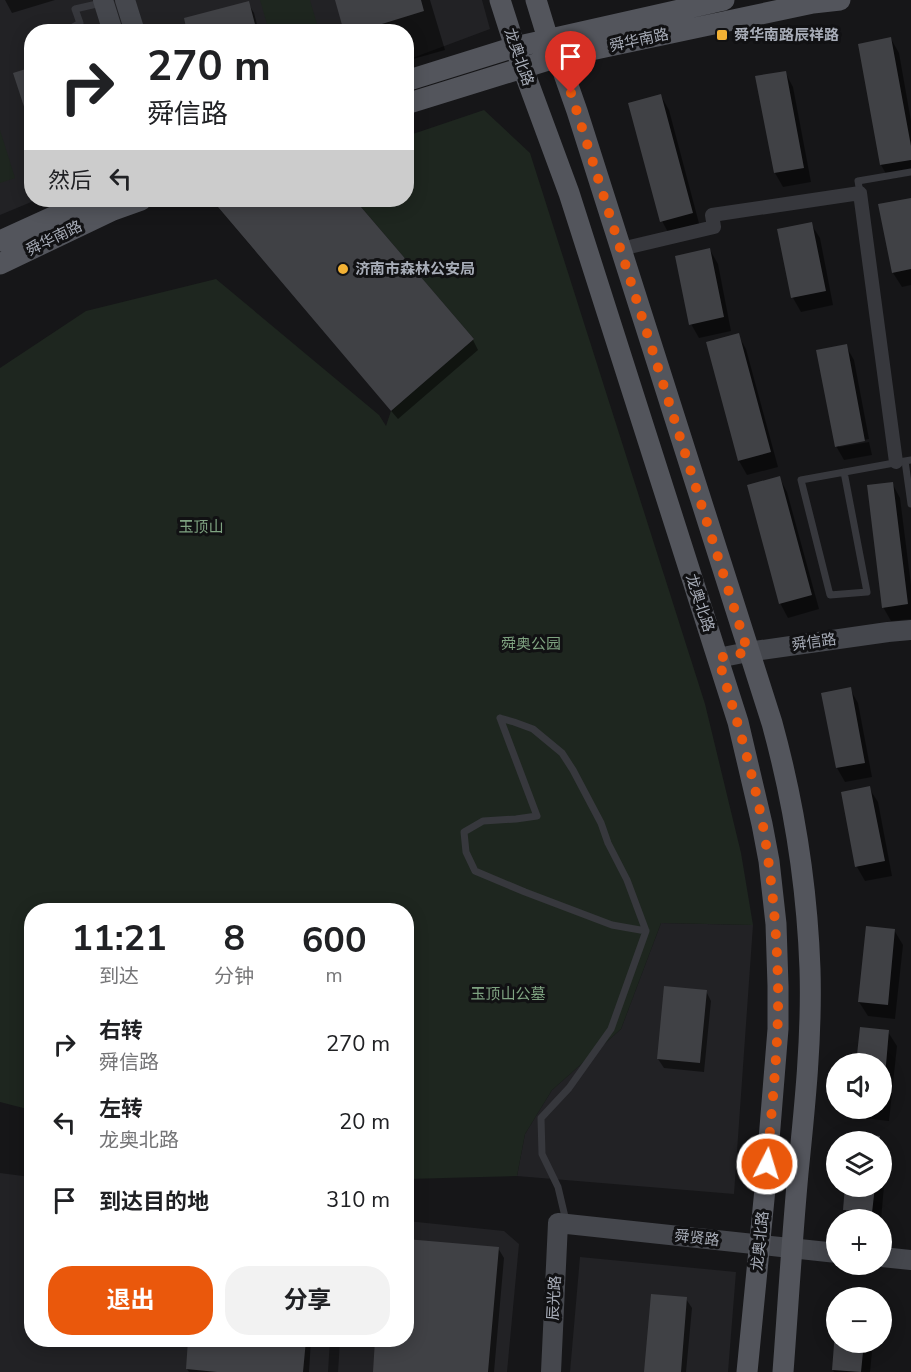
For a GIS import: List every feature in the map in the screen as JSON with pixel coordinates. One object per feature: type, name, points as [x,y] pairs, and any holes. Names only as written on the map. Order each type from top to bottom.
[{"type":"main road","name":"龙奥北路","points":[[500,0],[515,47],[570,193],[738,722],[769,861],[776,924],[778,1029],[747,1372]]},
{"type":"main road","name":"龙奥北路","points":[[536,0],[577,111],[781,758],[798,843],[808,933],[809,1038],[783,1372]]},
{"type":"main road","name":"舜华南路","points":[[414,102],[523,68],[553,48],[724,0]]},
{"type":"main road","name":"舜华南路","points":[[414,79],[515,47],[553,48],[840,0]]},
{"type":"main road","name":"舜华南路","points":[[0,241],[75,207]]},
{"type":"main road","name":"舜华南路","points":[[0,264],[121,207]]},
{"type":"street","points":[[125,0],[132,24]]},
{"type":"street","points":[[104,1],[111,24]]},
{"type":"street","points":[[621,249],[714,227],[712,215],[860,193],[904,461]]},
{"type":"street","name":"舜信路","points":[[718,658],[911,630]]},
{"type":"street","name":"舜贤路","points":[[562,1224],[826,1252]]},
{"type":"street","name":"辰光路","points":[[551,1372],[562,1224]]},
{"type":"street","points":[[892,1258],[911,1260]]},
{"type":"lane","points":[[78,24],[80,23],[75,9],[104,1]]},
{"type":"lane","points":[[860,193],[858,181],[911,172]]},
{"type":"lane","points":[[844,472],[867,592],[830,595],[801,480],[844,472],[904,461],[911,505]]},
{"type":"lane","points":[[562,1224],[558,1187],[542,1154],[541,1118],[569,1088],[611,1029],[646,931],[627,880],[608,843],[601,823],[562,753],[533,729],[500,718],[537,816],[483,821],[464,832],[466,852],[475,871],[612,925],[646,931]]},
{"type":"shaded area","points":[[0,0],[482,0],[490,29],[414,57],[414,24],[24,24],[24,205],[0,215]]},
{"type":"shaded area","points":[[661,923],[753,925],[734,1194],[517,1176],[525,1134],[552,1090],[621,1029]]},
{"type":"shaded area","points":[[0,1173],[24,1176],[24,1347],[330,1347],[328,1372],[0,1372]]},
{"type":"shaded area","points":[[414,1222],[504,1231],[519,1244],[507,1372],[338,1372],[340,1347],[414,1347]]},
{"type":"shaded area","points":[[580,1257],[736,1272],[728,1372],[570,1372]]},
{"type":"green space","points":[[260,0],[310,0],[317,24],[267,24]]},
{"type":"green space","points":[[484,110],[530,153],[705,704],[741,853],[753,925],[661,923],[621,1029],[552,1090],[525,1134],[517,1176],[414,1179],[414,903],[24,903],[24,1108],[0,1102],[0,368],[86,311],[216,279],[379,415],[386,426],[391,411],[474,339],[361,207],[414,207],[414,134]]},
{"type":"green space","points":[[0,130],[15,178],[0,183]]},
{"type":"building","points":[[335,0],[421,0],[424,11],[382,24],[342,24]]},
{"type":"building","points":[[249,1],[255,24],[185,24],[184,18]]},
{"type":"building","points":[[891,37],[911,146],[911,160],[880,165],[858,44]]},
{"type":"building","points":[[24,70],[24,107],[13,73]]},
{"type":"building","points":[[786,71],[804,168],[774,173],[755,76]]},
{"type":"building","points":[[661,94],[693,213],[660,222],[628,103]]},
{"type":"building","points":[[911,198],[911,269],[892,273],[878,204]]},
{"type":"building","name":"济南市森林公安局","points":[[218,207],[361,207],[474,339],[391,411]]},
{"type":"building","points":[[812,222],[826,291],[791,298],[777,229]]},
{"type":"building","points":[[710,248],[724,317],[689,325],[675,256]]},
{"type":"building","points":[[739,333],[771,452],[738,461],[706,342]]},
{"type":"building","points":[[847,344],[865,441],[835,447],[816,350]]},
{"type":"building","points":[[780,476],[812,595],[779,604],[747,485]]},
{"type":"building","points":[[893,482],[908,604],[882,608],[867,485]]},
{"type":"building","points":[[851,687],[865,763],[836,768],[821,693]]},
{"type":"building","points":[[870,786],[885,861],[855,867],[841,792]]},
{"type":"building","points":[[866,926],[895,929],[888,1005],[858,1002]]},
{"type":"building","points":[[664,986],[707,990],[700,1063],[657,1059]]},
{"type":"building","points":[[860,1027],[889,1030],[887,1053],[857,1053]]},
{"type":"building","points":[[844,1197],[874,1197],[872,1209],[843,1209]]},
{"type":"building","points":[[414,1240],[499,1247],[488,1372],[373,1372],[375,1347],[414,1347]]},
{"type":"building","points":[[651,1294],[687,1297],[681,1372],[644,1372]]},
{"type":"building","points":[[188,1347],[305,1347],[303,1372],[217,1372],[186,1369]]},
{"type":"building","points":[[833,1353],[863,1353],[861,1372],[832,1370]]},
{"type":"place","name":"舜华南路辰祥路","points":[[722,35]]},
{"type":"place","name":"济南市森林公安局","points":[[343,269]]},
{"type":"route","points":[[571,93],[748,652],[718,658],[752,774],[769,861],[776,924],[778,1029],[767,1164]]},
{"type":"park label","name":"玉顶山","points":[[201,527]]},
{"type":"park label","name":"舜奥公园","points":[[531,644]]},
{"type":"park label","name":"玉顶山公墓","points":[[508,994]]}]
